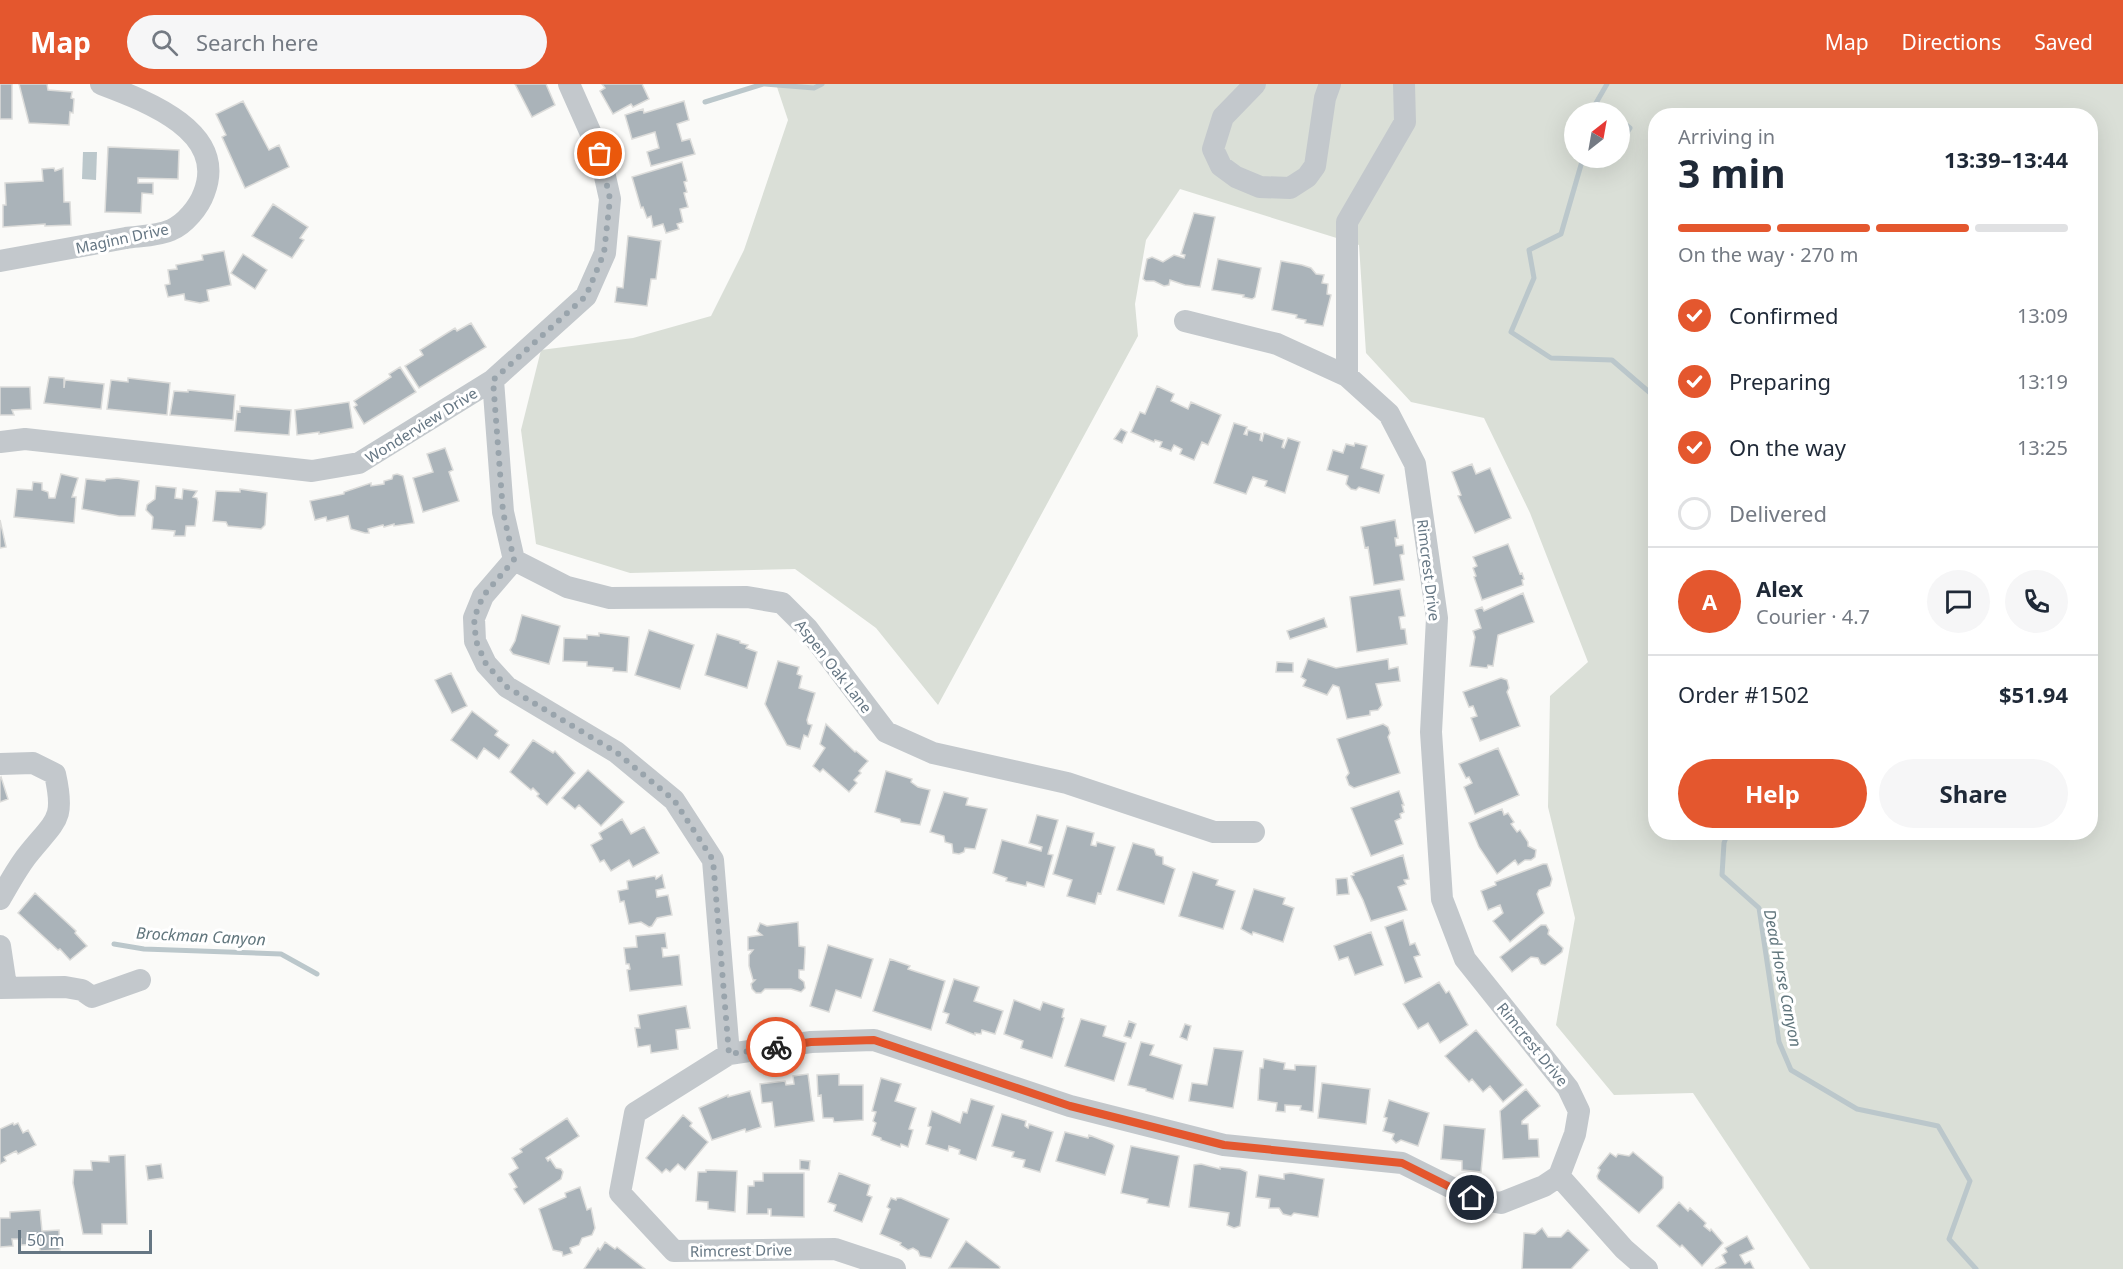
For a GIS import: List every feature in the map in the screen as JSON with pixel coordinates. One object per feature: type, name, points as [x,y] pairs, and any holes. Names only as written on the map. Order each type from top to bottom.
[{"type":"street","name":"Maginn Drive","points":[[0,261],[172,230],[199,206],[208,182],[203,146],[179,121],[101,84]]},
{"type":"street","name":"Wonderview Drive","points":[[0,442],[25,439],[312,471],[360,463],[493,380],[586,296],[604,253],[610,199],[600,154],[569,84]]},
{"type":"street","points":[[1255,84],[1223,117],[1213,149],[1221,166],[1236,177],[1260,187],[1290,188],[1307,177],[1315,166],[1325,98],[1330,84]]},
{"type":"street","points":[[1347,376],[1347,222],[1405,122],[1404,84]]},
{"type":"street","name":"Rimcrest Drive","points":[[895,1269],[835,1249],[674,1251],[620,1193],[635,1113],[729,1054],[811,1042],[874,1040],[1081,1109],[1224,1145],[1402,1163],[1472,1198],[1501,1203],[1544,1186],[1559,1176],[1573,1142],[1578,1111],[1568,1088],[1465,959],[1442,899],[1431,732],[1437,618],[1415,464],[1389,414],[1347,376],[1277,344],[1185,321]]},
{"type":"street","points":[[493,380],[503,512],[514,560],[483,596],[474,618],[476,641],[486,664],[507,687],[616,752],[674,800],[713,860],[729,1054]]},
{"type":"street","name":"Aspen Oak Lane","points":[[514,560],[567,587],[610,598],[747,597],[782,603],[807,628],[886,732],[933,753],[1067,783],[1214,832],[1254,832]]},
{"type":"street","points":[[0,764],[33,763],[55,774],[61,800],[54,826],[29,853],[0,899]]},
{"type":"street","points":[[0,946],[3,987],[65,987],[82,990],[92,998],[140,980]]},
{"type":"street","points":[[1559,1176],[1624,1249],[1647,1269]]},
{"type":"shaded area","points":[[776,84],[2123,84],[2123,1269],[1810,1269],[1693,1093],[1614,1095],[1556,1025],[1575,918],[1548,807],[1550,696],[1588,662],[1530,513],[1484,418],[1411,402],[1366,353],[1359,245],[1180,189],[1146,240],[1135,304],[1138,336],[938,705],[876,628],[795,569],[630,573],[536,544],[521,430],[541,350],[633,338],[711,316],[744,250],[788,120]]},
{"type":"shaded area","points":[[83,152],[97,152],[96,180],[82,179]]},
{"type":"building","points":[[0,84],[12,84],[12,119],[0,119]]},
{"type":"building","points":[[19,84],[47,84],[48,90],[72,92],[73,113],[70,112],[69,125],[29,123]]},
{"type":"building","points":[[515,84],[546,84],[555,105],[532,117]]},
{"type":"building","points":[[602,84],[642,84],[649,99],[633,107],[631,104],[613,114],[600,91],[605,88]]},
{"type":"building","points":[[243,101],[269,150],[279,145],[289,167],[245,188],[222,137],[226,135],[216,114]]},
{"type":"building","points":[[684,101],[689,120],[677,124],[682,141],[690,139],[695,154],[651,166],[647,152],[659,148],[655,132],[632,139],[625,115],[643,109],[644,113]]},
{"type":"building","points":[[108,147],[179,150],[178,179],[138,178],[138,183],[153,183],[153,194],[142,193],[141,213],[105,212]]},
{"type":"building","points":[[682,162],[687,181],[684,182],[687,192],[684,193],[688,207],[680,209],[683,222],[677,224],[679,229],[666,233],[663,224],[653,227],[651,216],[647,218],[643,207],[641,208],[632,177]]},
{"type":"building","points":[[54,168],[55,171],[63,168],[64,202],[70,202],[71,225],[3,227],[3,205],[6,205],[5,183],[43,181],[42,169]]},
{"type":"building","points":[[273,204],[308,227],[300,238],[304,240],[292,258],[252,236]]},
{"type":"building","points":[[1194,213],[1215,217],[1200,287],[1170,280],[1169,285],[1164,286],[1143,279],[1147,259],[1152,257],[1163,262],[1174,255],[1184,258],[1185,255],[1181,254]]},
{"type":"building","points":[[628,236],[661,241],[656,279],[651,279],[647,306],[615,302],[617,287],[623,288]]},
{"type":"building","points":[[224,251],[231,285],[207,290],[209,301],[200,303],[185,300],[184,294],[168,297],[165,285],[170,284],[168,270],[177,269],[176,265],[203,260],[202,255]]},
{"type":"building","points":[[243,254],[267,270],[255,289],[231,273]]},
{"type":"building","points":[[1218,259],[1261,268],[1255,297],[1252,299],[1243,297],[1244,295],[1212,290]]},
{"type":"building","points":[[1281,261],[1302,265],[1311,268],[1316,274],[1324,275],[1322,283],[1328,284],[1327,294],[1331,295],[1323,326],[1305,323],[1306,320],[1296,318],[1297,315],[1272,310]]},
{"type":"building","points":[[471,323],[486,347],[419,388],[405,366],[423,355],[420,350],[455,328],[457,331]]},
{"type":"building","points":[[400,367],[416,392],[364,424],[354,407],[357,405],[354,401],[391,377],[389,374]]},
{"type":"building","points":[[49,377],[64,378],[64,388],[65,380],[104,384],[101,409],[44,403]]},
{"type":"building","points":[[128,378],[170,383],[167,415],[107,409],[111,380],[128,382]]},
{"type":"building","points":[[1157,386],[1174,394],[1171,401],[1188,409],[1191,402],[1221,415],[1208,445],[1202,442],[1194,460],[1180,454],[1182,449],[1174,445],[1171,451],[1160,447],[1162,442],[1155,440],[1154,442],[1131,432],[1140,412],[1145,414]]},
{"type":"building","points":[[0,387],[30,387],[31,409],[12,410],[14,415],[0,415]]},
{"type":"building","points":[[188,390],[235,395],[233,420],[170,415],[174,391],[188,392]]},
{"type":"building","points":[[349,402],[353,428],[297,435],[295,410]]},
{"type":"building","points":[[240,406],[291,410],[289,435],[235,431],[237,411],[240,412]]},
{"type":"building","points":[[1234,423],[1247,427],[1244,434],[1247,435],[1248,430],[1261,434],[1260,440],[1262,441],[1264,433],[1284,440],[1282,447],[1284,448],[1288,438],[1300,442],[1285,493],[1265,486],[1267,481],[1253,477],[1246,494],[1214,483]]},
{"type":"building","points":[[1121,429],[1127,432],[1122,443],[1114,439]]},
{"type":"building","points":[[1355,443],[1367,446],[1361,468],[1384,475],[1379,493],[1359,487],[1356,490],[1351,489],[1346,484],[1348,476],[1327,470],[1333,450],[1343,453],[1346,444],[1354,446]]},
{"type":"building","points":[[445,448],[453,470],[449,472],[459,501],[423,512],[413,478],[433,472],[427,454]]},
{"type":"building","points":[[1472,464],[1476,474],[1490,468],[1511,518],[1475,533],[1458,496],[1461,495],[1452,472]]},
{"type":"building","points":[[61,474],[78,478],[72,497],[76,497],[74,523],[14,517],[17,489],[32,490],[33,482],[42,483],[42,490],[48,492],[49,498],[55,498]]},
{"type":"building","points":[[393,475],[403,476],[414,523],[384,527],[383,525],[368,529],[369,533],[365,533],[351,529],[348,516],[327,521],[326,517],[315,520],[310,501],[344,494],[344,492],[371,483],[371,486],[384,484],[384,481],[392,479]]},
{"type":"building","points":[[117,478],[139,481],[135,516],[119,516],[82,509],[86,479],[105,481]]},
{"type":"building","points":[[156,486],[176,488],[175,498],[182,499],[183,489],[197,491],[193,497],[197,498],[198,502],[195,526],[186,526],[185,536],[174,536],[175,531],[152,529],[153,517],[146,510],[147,505],[155,499]]},
{"type":"building","points":[[240,489],[267,493],[265,525],[261,529],[228,526],[226,522],[213,521],[216,491],[240,492]]},
{"type":"building","points":[[0,520],[6,547],[0,548]]},
{"type":"building","points":[[1395,520],[1398,538],[1395,538],[1396,546],[1403,545],[1404,554],[1400,555],[1404,580],[1374,585],[1368,547],[1365,548],[1361,527]]},
{"type":"building","points":[[1508,544],[1520,574],[1522,573],[1523,585],[1482,600],[1474,577],[1476,576],[1473,568],[1477,566],[1473,557]]},
{"type":"building","points":[[1400,589],[1405,616],[1399,617],[1401,629],[1405,629],[1407,644],[1357,652],[1350,597]]},
{"type":"building","points":[[1523,593],[1534,622],[1498,635],[1493,666],[1488,665],[1487,668],[1470,666],[1475,637],[1473,631],[1481,628],[1475,610],[1482,607],[1484,611]]},
{"type":"building","points":[[522,615],[560,626],[549,664],[513,654],[510,650],[515,641]]},
{"type":"building","points":[[1324,618],[1327,627],[1290,639],[1287,631]]},
{"type":"building","points":[[649,630],[694,645],[680,689],[635,675]]},
{"type":"building","points":[[599,633],[629,637],[627,672],[613,671],[613,668],[587,666],[587,662],[563,661],[564,638],[587,639],[587,635],[599,636]]},
{"type":"building","points":[[717,634],[740,641],[748,645],[746,648],[757,652],[747,688],[705,675]]},
{"type":"building","points":[[1308,659],[1336,668],[1388,659],[1389,669],[1398,667],[1400,681],[1376,684],[1382,705],[1378,710],[1370,711],[1370,715],[1347,719],[1339,687],[1333,685],[1327,695],[1303,686],[1306,680],[1301,677]]},
{"type":"building","points":[[778,661],[799,667],[797,674],[802,676],[799,688],[815,693],[807,720],[808,724],[812,725],[808,737],[804,735],[800,749],[787,745],[765,704]]},
{"type":"building","points":[[1277,662],[1293,663],[1293,672],[1276,672]]},
{"type":"building","points":[[451,673],[467,706],[452,713],[435,680]]},
{"type":"building","points":[[1501,678],[1507,680],[1509,688],[1507,692],[1520,726],[1480,741],[1471,718],[1477,716],[1473,706],[1469,707],[1463,692]]},
{"type":"building","points":[[472,711],[498,731],[495,735],[509,745],[499,759],[484,748],[477,759],[451,740]]},
{"type":"building","points":[[826,724],[855,752],[868,761],[859,771],[861,773],[854,780],[857,783],[849,792],[823,769],[820,772],[813,766],[825,748],[820,744]]},
{"type":"building","points":[[1383,724],[1388,727],[1390,733],[1388,737],[1400,773],[1354,788],[1349,785],[1346,777],[1349,773],[1337,739]]},
{"type":"building","points":[[533,740],[553,753],[555,751],[575,773],[547,805],[537,796],[539,794],[533,788],[531,790],[510,772]]},
{"type":"building","points":[[1498,748],[1519,795],[1475,814],[1464,787],[1472,783],[1469,777],[1466,778],[1459,764]]},
{"type":"building","points":[[588,770],[624,802],[601,826],[579,805],[575,809],[562,798]]},
{"type":"building","points":[[886,771],[912,779],[911,782],[918,787],[930,790],[920,825],[901,822],[900,819],[875,812]]},
{"type":"building","points":[[0,778],[8,799],[0,802]]},
{"type":"building","points":[[1399,791],[1404,812],[1400,814],[1401,818],[1395,821],[1403,844],[1371,856],[1351,808]]},
{"type":"building","points":[[944,792],[968,798],[966,805],[987,809],[975,849],[965,848],[964,852],[953,853],[952,844],[945,842],[944,836],[930,832]]},
{"type":"building","points":[[1502,809],[1504,815],[1508,813],[1514,822],[1511,824],[1517,832],[1520,830],[1528,846],[1536,850],[1535,857],[1531,860],[1525,860],[1518,865],[1515,860],[1497,874],[1479,847],[1469,823]]},
{"type":"building","points":[[1037,815],[1058,820],[1048,854],[1053,855],[1044,887],[1027,882],[1026,886],[1006,881],[1007,878],[993,873],[1002,840],[1041,851],[1042,847],[1029,843]]},
{"type":"building","points":[[622,819],[631,834],[644,827],[659,853],[633,867],[629,860],[611,871],[604,860],[600,862],[591,845],[602,839],[599,833]]},
{"type":"building","points":[[1067,826],[1094,833],[1091,845],[1096,846],[1097,842],[1115,847],[1101,894],[1098,893],[1095,904],[1067,896],[1072,880],[1053,874]]},
{"type":"building","points":[[1133,843],[1154,849],[1156,855],[1163,857],[1163,864],[1175,869],[1164,904],[1117,890]]},
{"type":"building","points":[[1403,855],[1409,879],[1404,880],[1406,884],[1398,887],[1407,910],[1371,921],[1351,876],[1354,875],[1353,873]]},
{"type":"building","points":[[1547,864],[1552,879],[1550,886],[1539,890],[1537,894],[1544,913],[1510,942],[1493,921],[1503,913],[1500,905],[1488,910],[1481,891],[1496,885],[1495,882]]},
{"type":"building","points":[[1193,872],[1218,880],[1216,885],[1235,891],[1223,929],[1179,916]]},
{"type":"building","points":[[662,875],[665,888],[656,890],[657,897],[668,895],[672,915],[657,918],[649,927],[641,922],[629,924],[624,901],[620,902],[618,891],[628,889],[627,881],[655,876],[656,879]]},
{"type":"building","points":[[1347,878],[1349,894],[1337,895],[1336,879]]},
{"type":"building","points":[[1254,889],[1285,898],[1283,904],[1294,908],[1283,942],[1253,932],[1252,935],[1241,929]]},
{"type":"building","points":[[35,893],[76,931],[75,933],[87,946],[70,960],[18,913]]},
{"type":"building","points":[[1403,920],[1410,945],[1415,943],[1420,955],[1414,957],[1422,977],[1405,983],[1385,927]]},
{"type":"building","points":[[798,922],[799,946],[805,947],[804,970],[799,970],[799,978],[804,982],[805,988],[801,992],[791,989],[765,989],[761,993],[756,993],[751,984],[755,980],[753,980],[749,966],[749,955],[753,950],[748,950],[748,937],[762,935],[757,931],[760,923],[767,926]]},
{"type":"building","points":[[1541,925],[1546,925],[1549,930],[1548,934],[1563,948],[1562,952],[1545,965],[1541,964],[1538,958],[1531,957],[1512,972],[1500,957]]},
{"type":"building","points":[[1371,932],[1383,965],[1355,975],[1348,957],[1339,960],[1334,946]]},
{"type":"building","points":[[665,933],[667,948],[662,948],[663,957],[679,955],[682,985],[630,991],[627,970],[630,969],[629,964],[626,964],[624,948],[637,947],[636,936]]},
{"type":"building","points":[[828,945],[873,959],[861,998],[836,990],[829,1012],[810,1006]]},
{"type":"building","points":[[890,959],[910,966],[908,969],[945,981],[931,1030],[873,1011]]},
{"type":"building","points":[[954,979],[979,987],[974,1001],[1003,1011],[995,1034],[982,1030],[981,1034],[975,1033],[975,1035],[946,1023],[949,1014],[943,1012]]},
{"type":"building","points":[[1439,982],[1446,993],[1449,991],[1468,1025],[1440,1043],[1428,1023],[1418,1029],[1403,1004]]},
{"type":"building","points":[[1014,1000],[1040,1010],[1043,1002],[1064,1009],[1062,1017],[1064,1018],[1052,1058],[1021,1048],[1023,1041],[1004,1034]]},
{"type":"building","points":[[686,1006],[690,1028],[676,1030],[678,1049],[651,1053],[650,1045],[638,1047],[635,1028],[640,1028],[638,1015]]},
{"type":"building","points":[[1081,1019],[1106,1026],[1103,1036],[1126,1043],[1114,1081],[1065,1066]]},
{"type":"building","points":[[1129,1021],[1136,1024],[1131,1038],[1124,1036]]},
{"type":"building","points":[[1185,1024],[1191,1026],[1187,1040],[1180,1037]]},
{"type":"building","points":[[1476,1030],[1523,1085],[1503,1102],[1490,1086],[1483,1092],[1472,1079],[1469,1082],[1445,1056]]},
{"type":"building","points":[[1141,1042],[1154,1045],[1150,1055],[1182,1065],[1173,1099],[1128,1085]]},
{"type":"building","points":[[1214,1048],[1243,1051],[1233,1108],[1189,1101],[1192,1083],[1207,1085]]},
{"type":"building","points":[[1264,1059],[1285,1063],[1284,1069],[1295,1070],[1295,1065],[1316,1066],[1313,1112],[1300,1110],[1301,1106],[1285,1105],[1285,1112],[1276,1111],[1277,1103],[1258,1100],[1260,1068],[1263,1068]]},
{"type":"building","points":[[808,1074],[814,1121],[775,1127],[772,1102],[762,1103],[760,1084],[785,1081],[786,1085],[794,1084],[793,1076]]},
{"type":"building","points":[[839,1074],[839,1085],[863,1085],[863,1120],[834,1122],[833,1118],[823,1118],[821,1095],[818,1096],[817,1075]]},
{"type":"building","points":[[881,1078],[901,1084],[895,1101],[916,1108],[909,1129],[913,1130],[908,1147],[901,1144],[900,1147],[872,1135],[876,1123],[873,1121],[876,1112],[872,1111]]},
{"type":"building","points":[[1322,1083],[1370,1089],[1366,1124],[1318,1118]]},
{"type":"building","points":[[1526,1089],[1540,1106],[1522,1121],[1522,1124],[1528,1124],[1529,1139],[1538,1139],[1539,1157],[1503,1159],[1500,1111]]},
{"type":"building","points":[[750,1091],[761,1127],[746,1132],[745,1129],[712,1140],[699,1108],[728,1095],[728,1097]]},
{"type":"building","points":[[971,1099],[994,1106],[976,1160],[959,1154],[960,1150],[949,1146],[948,1151],[926,1144],[931,1127],[928,1126],[932,1111],[960,1123],[963,1112],[967,1113]]},
{"type":"building","points":[[1389,1100],[1429,1113],[1418,1146],[1401,1140],[1396,1143],[1392,1139],[1394,1134],[1383,1131]]},
{"type":"building","points":[[1002,1114],[1026,1121],[1025,1126],[1028,1128],[1029,1124],[1053,1132],[1040,1172],[1023,1167],[1025,1160],[1012,1157],[1014,1152],[992,1146]]},
{"type":"building","points":[[683,1115],[692,1123],[690,1126],[708,1142],[685,1170],[678,1164],[670,1172],[666,1169],[662,1173],[646,1158]]},
{"type":"building","points":[[567,1118],[579,1136],[546,1158],[548,1161],[550,1159],[556,1168],[561,1169],[563,1172],[561,1179],[524,1204],[514,1189],[517,1187],[509,1174],[518,1168],[512,1158],[522,1152],[520,1149]]},
{"type":"building","points":[[13,1123],[14,1125],[18,1123],[23,1133],[28,1130],[36,1145],[18,1154],[16,1151],[4,1157],[6,1161],[0,1164],[0,1129]]},
{"type":"building","points":[[1444,1125],[1485,1129],[1481,1172],[1462,1170],[1462,1161],[1441,1159]]},
{"type":"building","points":[[1065,1132],[1088,1138],[1089,1135],[1114,1146],[1105,1175],[1056,1161]]},
{"type":"building","points":[[1131,1146],[1179,1156],[1169,1207],[1147,1203],[1148,1199],[1121,1193]]},
{"type":"building","points":[[1633,1152],[1663,1177],[1663,1188],[1639,1213],[1597,1176],[1600,1170],[1598,1168],[1610,1153],[1616,1157],[1618,1154],[1629,1156]]},
{"type":"building","points":[[125,1155],[127,1224],[102,1224],[102,1234],[83,1234],[73,1183],[74,1170],[92,1170],[91,1161],[109,1162],[109,1156]]},
{"type":"building","points":[[800,1160],[810,1161],[809,1170],[800,1169]]},
{"type":"building","points":[[161,1164],[163,1178],[148,1180],[146,1166]]},
{"type":"building","points":[[1201,1164],[1247,1172],[1240,1226],[1234,1228],[1227,1225],[1229,1213],[1189,1207],[1194,1165]]},
{"type":"building","points":[[706,1170],[737,1171],[735,1212],[708,1209],[708,1202],[696,1201],[698,1172],[706,1172]]},
{"type":"building","points":[[763,1173],[804,1173],[804,1217],[771,1216],[771,1209],[768,1209],[768,1214],[747,1214],[748,1186],[754,1186],[754,1181],[763,1181]]},
{"type":"building","points":[[839,1173],[870,1185],[867,1195],[872,1197],[862,1222],[834,1211],[836,1205],[828,1202]]},
{"type":"building","points":[[1291,1173],[1324,1179],[1318,1217],[1294,1213],[1291,1216],[1283,1214],[1279,1208],[1269,1208],[1270,1199],[1256,1197],[1259,1175],[1284,1179],[1284,1174]]},
{"type":"building","points":[[580,1187],[587,1210],[591,1208],[595,1228],[592,1235],[582,1238],[579,1245],[570,1248],[572,1253],[563,1256],[562,1252],[553,1250],[539,1209],[566,1197],[565,1193]]},
{"type":"building","points":[[891,1198],[896,1200],[901,1198],[949,1219],[931,1258],[920,1256],[913,1248],[908,1250],[900,1245],[901,1243],[880,1234],[890,1209],[887,1207]]},
{"type":"building","points":[[1679,1202],[1688,1211],[1690,1208],[1706,1223],[1704,1226],[1710,1231],[1711,1229],[1723,1243],[1702,1266],[1682,1245],[1680,1247],[1657,1226]]},
{"type":"building","points":[[40,1210],[42,1231],[59,1230],[60,1250],[40,1251],[39,1244],[21,1245],[21,1239],[12,1239],[13,1246],[0,1247],[0,1218],[10,1218],[10,1212]]},
{"type":"building","points":[[1542,1228],[1548,1237],[1561,1237],[1568,1230],[1589,1250],[1571,1269],[1522,1269],[1524,1233],[1535,1234]]},
{"type":"building","points":[[1747,1236],[1754,1249],[1740,1255],[1745,1264],[1750,1261],[1754,1269],[1715,1269],[1726,1263],[1722,1255],[1727,1252],[1725,1248]]},
{"type":"building","points":[[966,1241],[1000,1267],[999,1269],[949,1268]]},
{"type":"building","points":[[605,1242],[615,1249],[617,1247],[645,1269],[584,1269],[598,1248],[600,1250]]},
{"type":"waterway","points":[[705,102],[763,84]]},
{"type":"waterway","points":[[765,84],[814,88],[822,84]]},
{"type":"waterway","name":"Dead Horse Canyon","points":[[1597,102],[1607,84]]},
{"type":"waterway","name":"Dead Horse Canyon","points":[[1580,168],[1561,234],[1529,250],[1534,278],[1511,332],[1551,358],[1612,360],[1648,391]]},
{"type":"waterway","name":"Dead Horse Canyon","points":[[1725,840],[1722,875],[1759,908],[1779,1042],[1791,1070],[1857,1109],[1938,1126],[1970,1181],[1949,1239],[1976,1269]]},
{"type":"waterway","name":"Brockman Canyon","points":[[114,944],[144,949],[281,954],[317,974]]},
{"type":"way so far","points":[[600,154],[610,199],[604,253],[586,296],[493,380],[503,512],[514,560],[483,596],[474,618],[476,641],[486,664],[507,687],[616,752],[674,800],[713,860],[729,1054],[776,1047]]},
{"type":"route","points":[[776,1047],[811,1042],[874,1040],[1070,1106],[1224,1145],[1402,1163],[1472,1198]]}]
